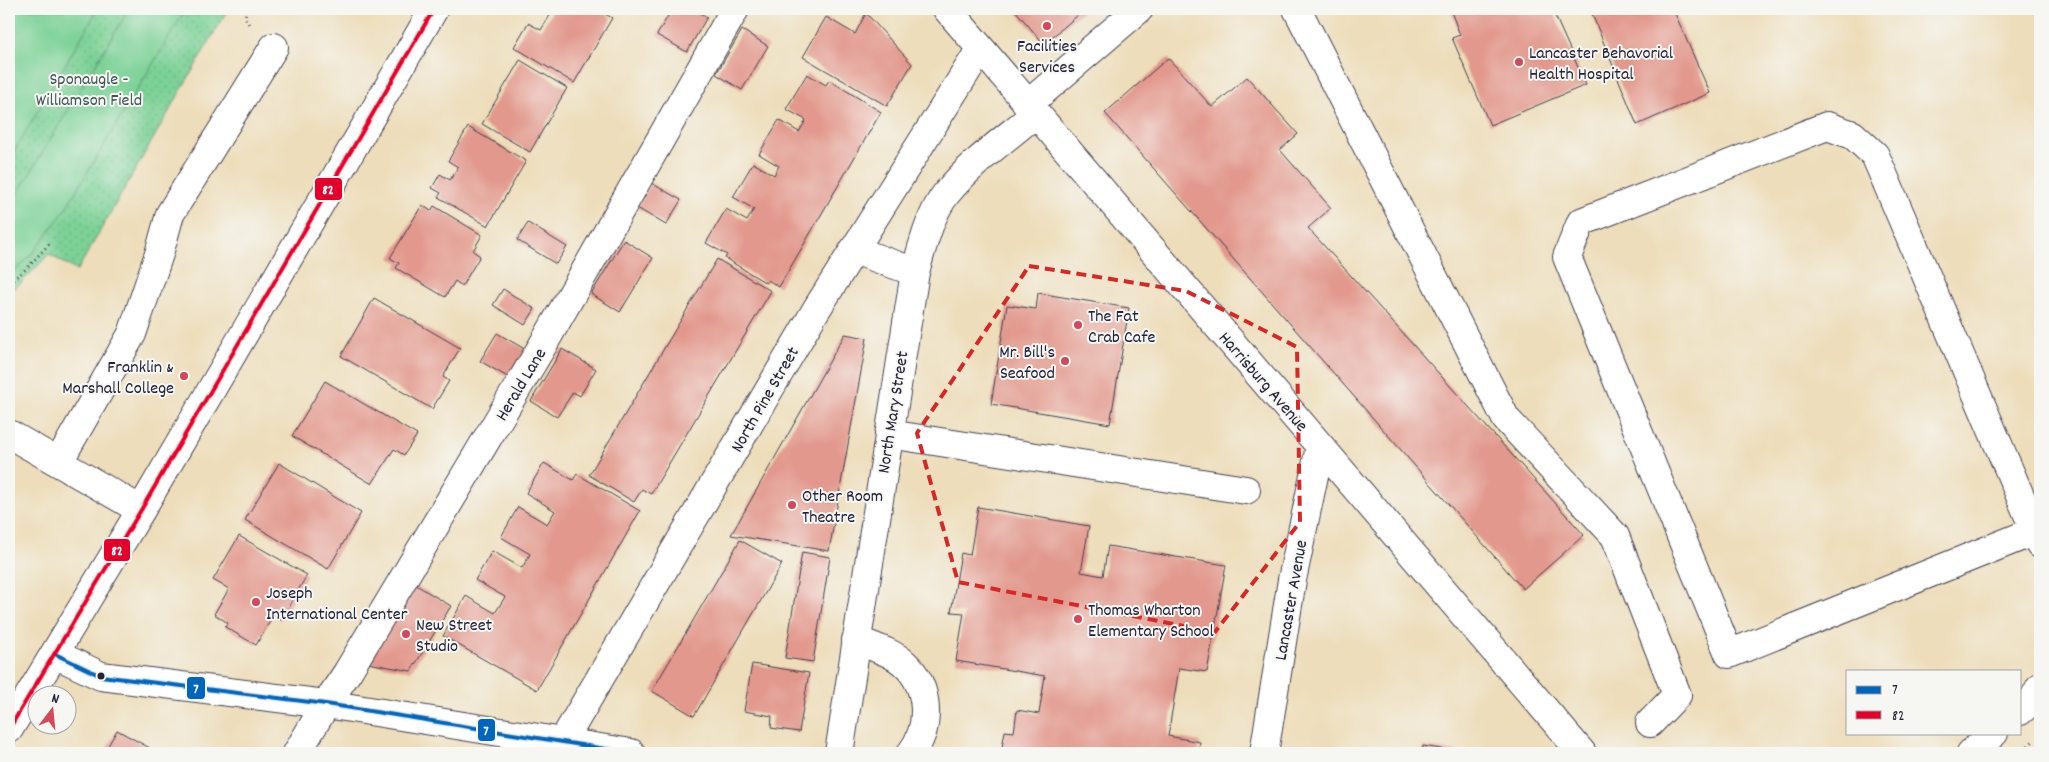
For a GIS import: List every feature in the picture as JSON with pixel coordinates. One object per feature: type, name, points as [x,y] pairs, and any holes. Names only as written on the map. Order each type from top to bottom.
[{"type":"street","points":[[9,729],[434,9]]},
{"type":"street","name":"Herald Lane","points":[[297,753],[540,350],[735,9]]},
{"type":"street","name":"Harrisburg Avenue","points":[[947,9],[1031,110],[1582,753]]},
{"type":"street","name":"North Mary Street","points":[[839,753],[914,272],[926,232],[946,195],[1031,110],[1139,9]]},
{"type":"street","points":[[1297,9],[1506,419],[1615,536],[1677,696],[1650,724]]},
{"type":"street","points":[[58,461],[132,334],[159,254],[170,214],[274,48]]},
{"type":"street","name":"North Pine Street","points":[[560,748],[811,318],[980,50]]},
{"type":"street","points":[[1827,126],[1853,135],[1875,155],[2038,538],[1729,654],[1567,257],[1581,222],[1827,126]]},
{"type":"street","points":[[854,250],[914,272]]},
{"type":"street","points":[[9,434],[140,510]]},
{"type":"street","points":[[890,434],[1246,490]]},
{"type":"street","name":"Lancaster Avenue","points":[[1264,753],[1292,580],[1320,447]]},
{"type":"street","points":[[856,640],[887,652],[905,664],[918,680],[925,705],[924,731],[911,753]]},
{"type":"street","points":[[55,654],[101,676],[326,704],[560,748],[631,753]]},
{"type":"street","points":[[2022,709],[2033,700],[2040,687]]},
{"type":"street","points":[[1970,753],[1993,734]]},
{"type":"path","points":[[9,283],[51,242]]},
{"type":"highlighted area","points":[[1029,266],[1186,291],[1297,347],[1300,522],[1215,632],[958,582],[917,433]]},
{"type":"green space","name":"Sponaugle - Williamson Field","points":[[9,9],[228,9],[77,271],[49,254],[22,282],[9,292]]},
{"type":"green space","points":[[9,9],[98,9],[9,160]]},
{"type":"green space","points":[[129,9],[186,9],[64,211],[32,253],[9,276],[9,208]]},
{"type":"building","points":[[548,9],[597,9],[612,18],[574,83],[514,47],[528,23],[541,30],[552,12]]},
{"type":"building","points":[[672,9],[693,9],[707,17],[687,52],[657,35]]},
{"type":"building","name":"Facilities Services","points":[[1014,9],[1085,9],[1044,44]]},
{"type":"building","name":"Lancaster Behavorial Health Hospital","points":[[1450,9],[1552,9],[1586,85],[1490,125],[1452,38],[1460,35]]},
{"type":"building","name":"Lancaster Behavorial Health Hospital","points":[[1590,9],[1673,9],[1710,93],[1637,125]]},
{"type":"building","points":[[866,13],[912,64],[887,106],[803,57],[826,17],[855,34]]},
{"type":"building","points":[[742,30],[768,46],[742,90],[716,74]]},
{"type":"building","points":[[1168,58],[1212,107],[1247,77],[1298,134],[1280,150],[1331,208],[1308,228],[1584,535],[1523,589],[1105,113]]},
{"type":"building","points":[[520,60],[567,88],[530,152],[482,124]]},
{"type":"building","points":[[807,74],[826,85],[829,80],[881,112],[779,287],[768,280],[766,283],[725,258],[727,255],[706,243],[726,209],[747,221],[754,209],[733,197],[753,163],[774,175],[779,166],[759,154],[779,120],[799,132],[806,120],[786,109]]},
{"type":"building","points":[[468,127],[526,161],[488,226],[438,197],[441,193],[432,188],[440,174],[450,180],[458,167],[448,161]]},
{"type":"building","points":[[651,183],[681,200],[666,225],[637,208]]},
{"type":"building","points":[[422,205],[431,211],[434,206],[482,235],[473,251],[480,256],[462,286],[455,281],[445,297],[396,268],[399,263],[390,258]]},
{"type":"building","points":[[528,223],[567,247],[556,264],[517,240]]},
{"type":"building","points":[[624,240],[653,258],[620,312],[591,294]]},
{"type":"building","points":[[717,259],[771,291],[651,494],[642,489],[634,502],[589,475]]},
{"type":"building","points":[[503,289],[535,309],[525,325],[493,305]]},
{"type":"building","points":[[1038,293],[1129,308],[1110,424],[991,404],[1007,305],[1036,309]]},
{"type":"building","points":[[374,298],[460,348],[443,377],[449,381],[432,409],[341,356]]},
{"type":"building","points":[[497,333],[528,351],[511,379],[480,361]]},
{"type":"building","points":[[845,334],[867,338],[829,551],[731,535]]},
{"type":"building","points":[[562,349],[596,369],[580,396],[573,392],[557,417],[531,401]]},
{"type":"building","points":[[325,381],[417,435],[404,455],[394,449],[372,484],[292,436]]},
{"type":"building","points":[[279,463],[361,513],[328,569],[245,520]]},
{"type":"building","points":[[544,463],[573,480],[577,474],[640,511],[537,690],[443,636],[466,596],[495,613],[505,597],[475,580],[492,551],[522,568],[530,554],[501,537],[518,507],[547,524],[555,511],[526,493]]},
{"type":"building","points":[[978,507],[1089,526],[1081,572],[1103,576],[1108,546],[1226,565],[1207,672],[1179,668],[1168,736],[1200,742],[1198,753],[1001,753],[1005,731],[1014,732],[1017,710],[1039,714],[1045,676],[956,661],[964,613],[951,612],[961,553],[970,555]]},
{"type":"building","name":"Joseph International Center","points":[[239,536],[307,575],[281,620],[273,616],[256,645],[225,627],[228,623],[214,614],[229,589],[213,580]]},
{"type":"building","points":[[740,540],[782,564],[694,716],[652,691]]},
{"type":"building","points":[[802,552],[830,557],[813,662],[785,658]]},
{"type":"building","name":"New Street Studio","points":[[411,582],[451,606],[411,671],[362,662]]},
{"type":"building","points":[[752,664],[809,673],[799,732],[771,728],[772,716],[744,711]]},
{"type":"building","points":[[117,730],[159,753],[104,753]]},
{"type":"building","points":[[1423,746],[1458,752],[1458,753],[1422,753]]},
{"type":"transit line","name":"82","points":[[9,729],[141,510],[434,9]]},
{"type":"transit line","name":"7","points":[[55,654],[101,676],[326,704],[631,753]]},
{"type":"place","name":"Facilities Services","points":[[1047,26]]},
{"type":"place","name":"Lancaster Behavorial Health Hospital","points":[[1519,62]]},
{"type":"place","name":"The Fat Crab Cafe","points":[[1078,325]]},
{"type":"place","name":"Mr. Bill's Seafood","points":[[1065,361]]},
{"type":"place","name":"Franklin & Marshall College","points":[[184,376]]},
{"type":"place","name":"Other Room Theatre","points":[[792,505]]},
{"type":"place","name":"Joseph International Center","points":[[256,602]]},
{"type":"place","name":"Thomas Wharton Elementary School","points":[[1078,619]]},
{"type":"place","name":"New Street Studio","points":[[406,634]]}]
